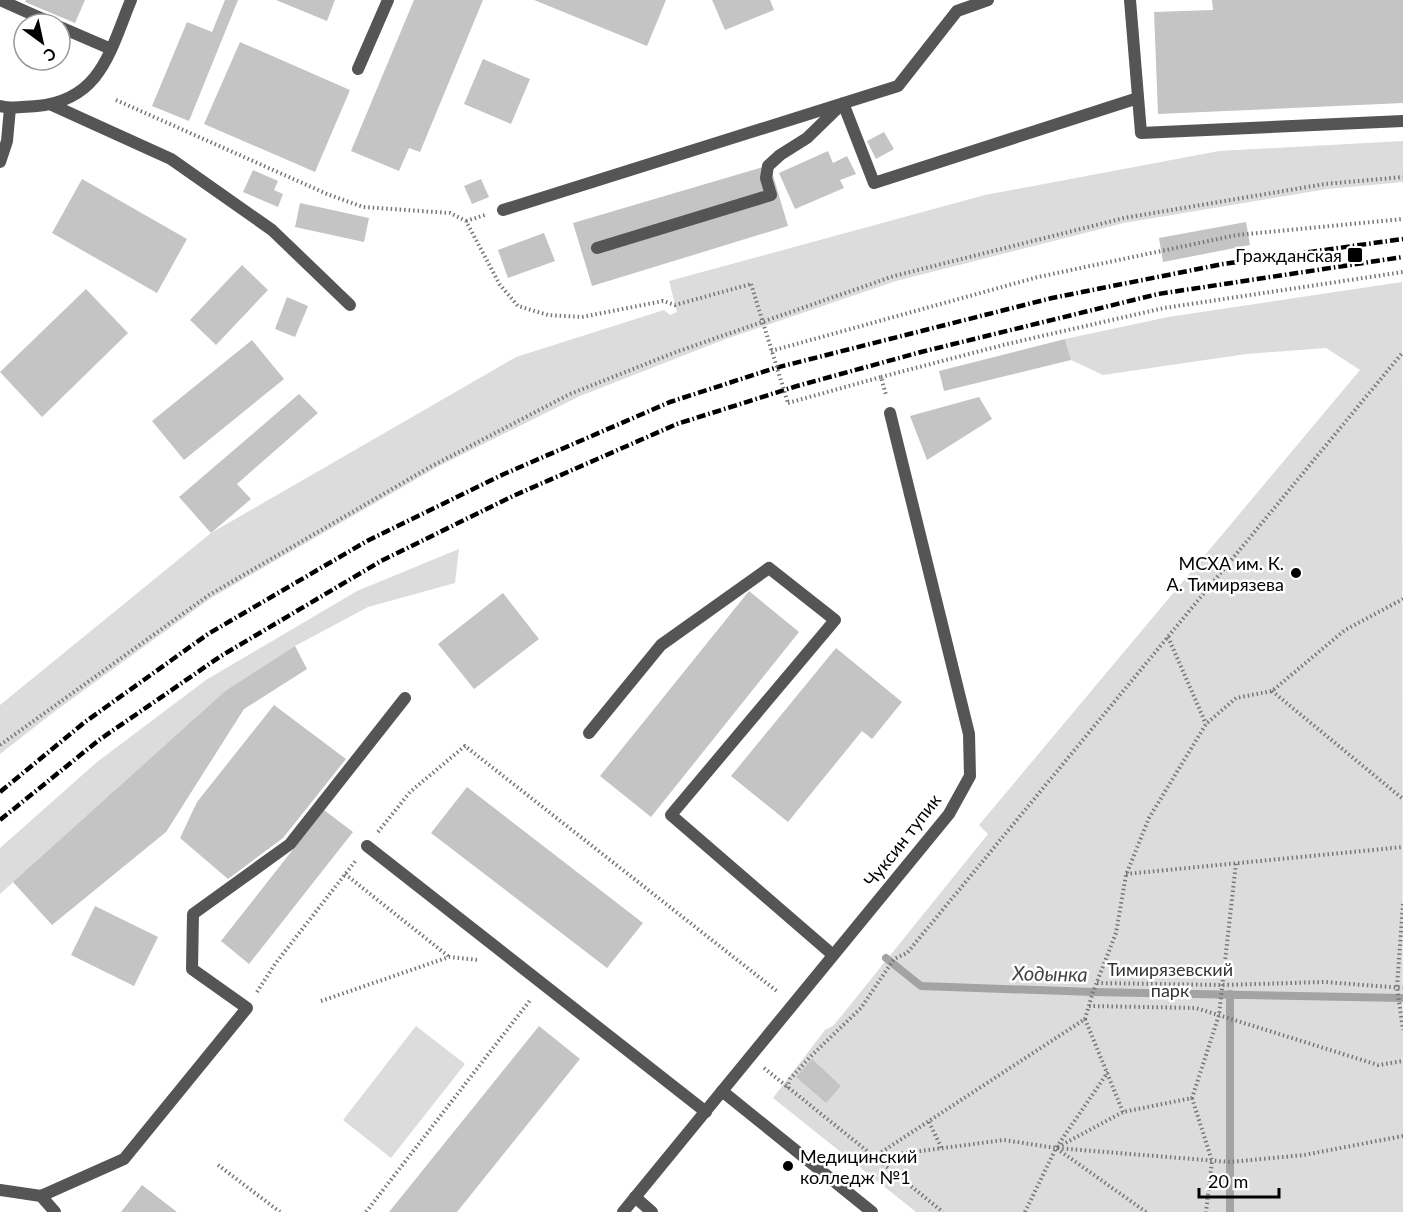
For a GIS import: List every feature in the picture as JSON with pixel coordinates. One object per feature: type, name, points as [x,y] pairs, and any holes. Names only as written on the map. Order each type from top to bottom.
[{"type":"street","points":[[0,0],[27,12]]},
{"type":"street","points":[[0,162],[7,141],[5,107],[52,105],[80,94],[98,75],[131,0]]},
{"type":"street","points":[[358,69],[388,0]]},
{"type":"street","points":[[503,210],[898,86],[957,11],[988,0]]},
{"type":"street","points":[[1130,0],[1141,133],[1403,121]]},
{"type":"street","points":[[72,32],[111,49]]},
{"type":"street","points":[[843,103],[874,183],[1138,98]]},
{"type":"street","points":[[597,248],[771,195],[766,178],[768,166],[780,155],[807,138],[843,103]]},
{"type":"street","points":[[52,105],[171,159],[272,230],[350,305]]},
{"type":"street","name":"Чуксин тупик","points":[[623,1212],[949,814],[970,776],[969,734],[890,414]]},
{"type":"street","points":[[588,733],[660,645],[769,568],[835,620],[672,815],[833,955]]},
{"type":"street","points":[[0,1190],[41,1196],[124,1160],[247,1008],[192,969],[193,914],[290,844],[405,698]]},
{"type":"street","points":[[367,846],[706,1112]]},
{"type":"street","points":[[722,1091],[872,1212]]},
{"type":"street","points":[[41,1196],[55,1212]]},
{"type":"street","points":[[635,1197],[652,1212]]},
{"type":"path","points":[[116,100],[327,194],[363,207],[450,213],[466,221],[500,285],[518,306],[548,315],[582,317],[663,302],[675,304],[751,284],[788,403],[1007,344],[1164,308],[1403,272]]},
{"type":"path","points":[[0,745],[209,595],[430,467],[570,394],[676,352],[905,273],[1124,218],[1325,184],[1403,177]]},
{"type":"path","points":[[466,221],[479,217]]},
{"type":"path","points":[[771,351],[1038,277],[1237,235],[1403,219]]},
{"type":"path","points":[[787,1088],[790,1079],[810,1057],[861,1008],[894,959],[907,953],[1403,352]]},
{"type":"path","points":[[881,377],[884,384]]},
{"type":"path","points":[[874,1157],[1085,1019],[1116,933],[1126,874],[1149,818],[1206,724],[1236,698],[1272,691],[1345,630],[1402,601]]},
{"type":"path","points":[[1168,637],[1206,724]]},
{"type":"path","points":[[1272,691],[1403,799]]},
{"type":"path","points":[[247,1008],[275,964],[410,792],[465,746],[793,1003]]},
{"type":"path","points":[[1126,874],[1403,847]]},
{"type":"path","points":[[1206,1212],[1212,1161],[1192,1098],[1219,1015],[1236,863]]},
{"type":"path","points":[[345,874],[449,957]]},
{"type":"path","points":[[1403,904],[1397,987],[1403,1030]]},
{"type":"path","points":[[321,1001],[449,957],[482,960]]},
{"type":"path","points":[[1097,983],[1223,985],[1325,982],[1403,988]]},
{"type":"path","points":[[366,1212],[543,984]]},
{"type":"path","points":[[1089,1006],[1196,1008],[1378,1065],[1403,1061]]},
{"type":"path","points":[[1085,1019],[1123,1112]]},
{"type":"path","points":[[1025,1212],[1056,1149],[1108,1072]]},
{"type":"path","points":[[782,1084],[943,1212]]},
{"type":"path","points":[[1056,1149],[1123,1112],[1192,1098]]},
{"type":"path","points":[[929,1122],[942,1149]]},
{"type":"path","points":[[874,1157],[1004,1140],[1056,1149],[1230,1162],[1304,1155],[1403,1136]]},
{"type":"path","points":[[1056,1149],[1146,1212]]},
{"type":"path","points":[[218,1165],[280,1212]]},
{"type":"green space","points":[[1403,141],[1403,182],[1327,189],[1124,223],[896,281],[723,340],[580,396],[439,466],[211,598],[0,754],[0,705],[211,533],[516,357],[664,310],[670,315],[677,312],[669,281],[985,195],[1219,151]]},
{"type":"green space","name":"Тимирязевский парк","points":[[1402,282],[1403,1212],[916,1212],[773,1098],[825,1030],[834,1025],[988,834],[979,825],[1360,370],[1326,348],[1246,354],[1103,375],[1071,360],[1065,339],[1168,317]]},
{"type":"green space","points":[[459,549],[455,583],[368,607],[295,646],[225,691],[0,894],[0,848],[97,762],[206,680],[357,591]]},
{"type":"green space","points":[[416,1026],[465,1064],[391,1158],[343,1120]]},
{"type":"building","points":[[26,0],[85,0],[75,23],[72,22],[72,12],[49,12],[25,2]]},
{"type":"building","points":[[225,0],[238,0],[189,121],[152,106],[187,22],[212,32]]},
{"type":"building","points":[[276,0],[335,0],[327,21]]},
{"type":"building","points":[[414,0],[483,0],[420,152],[409,148],[399,171],[351,151]]},
{"type":"building","points":[[534,0],[666,0],[647,46]]},
{"type":"building","points":[[712,0],[770,0],[774,10],[725,30]]},
{"type":"building","points":[[1212,0],[1403,0],[1403,103],[1158,114],[1154,12],[1213,10]]},
{"type":"building","points":[[240,42],[350,90],[315,172],[204,124]]},
{"type":"building","points":[[483,59],[530,79],[511,124],[464,104]]},
{"type":"building","points":[[884,132],[894,149],[876,159],[867,141]]},
{"type":"building","points":[[828,151],[833,163],[847,156],[856,174],[840,180],[844,188],[795,209],[779,173]]},
{"type":"building","points":[[770,165],[788,226],[592,286],[573,223]]},
{"type":"building","points":[[253,170],[278,181],[274,190],[283,194],[278,207],[243,192]]},
{"type":"building","points":[[82,179],[187,239],[157,293],[52,233]]},
{"type":"building","points":[[481,179],[489,197],[472,204],[464,186]]},
{"type":"building","points":[[300,203],[369,218],[364,242],[295,227]]},
{"type":"building","points":[[1246,222],[1250,245],[1163,262],[1159,238]]},
{"type":"building","points":[[544,233],[555,261],[508,278],[498,250]]},
{"type":"building","points":[[242,265],[268,290],[216,345],[190,320]]},
{"type":"building","points":[[86,289],[128,333],[42,417],[0,372]]},
{"type":"building","points":[[287,297],[308,306],[295,337],[275,329]]},
{"type":"building","points":[[1065,339],[1071,360],[944,391],[939,371]]},
{"type":"building","points":[[252,340],[284,379],[184,460],[152,421]]},
{"type":"building","points":[[299,394],[318,413],[237,484],[251,499],[211,533],[179,497]]},
{"type":"building","points":[[979,397],[992,419],[927,460],[910,416]]},
{"type":"building","points":[[749,591],[799,632],[651,817],[600,776]]},
{"type":"building","points":[[503,593],[539,639],[474,689],[438,644]]},
{"type":"building","points":[[295,646],[307,669],[244,709],[166,832],[52,925],[13,882],[225,691]]},
{"type":"building","points":[[836,648],[902,702],[872,739],[862,731],[788,822],[731,776]]},
{"type":"building","points":[[274,705],[346,759],[283,838],[228,879],[180,838],[197,802]]},
{"type":"building","points":[[467,787],[643,923],[607,968],[431,833]]},
{"type":"building","points":[[324,810],[353,832],[249,964],[221,941]]},
{"type":"building","points":[[95,906],[158,937],[134,986],[71,955]]},
{"type":"building","points":[[539,1026],[580,1059],[457,1212],[389,1212]]},
{"type":"building","points":[[812,1059],[841,1086],[826,1103],[796,1077]]},
{"type":"building","points":[[142,1185],[177,1212],[121,1212]]},
{"type":"waterway","name":"Ходынка","points":[[886,958],[921,986],[1403,998]]},
{"type":"waterway","points":[[1230,994],[1230,1212]]},
{"type":"railway","points":[[0,792],[85,722],[208,634],[367,541],[504,474],[670,402],[775,368],[1052,298],[1223,264],[1403,239]]},
{"type":"railway","points":[[0,820],[99,740],[221,656],[381,561],[513,496],[677,424],[797,386],[921,352],[1158,294],[1403,257]]},
{"type":"place","name":"Гражданская","points":[[1355,255]]},
{"type":"place","name":"МСХА им. К. А. Тимирязева","points":[[1296,573]]},
{"type":"place","name":"Медицинский колледж №1","points":[[788,1166]]}]
